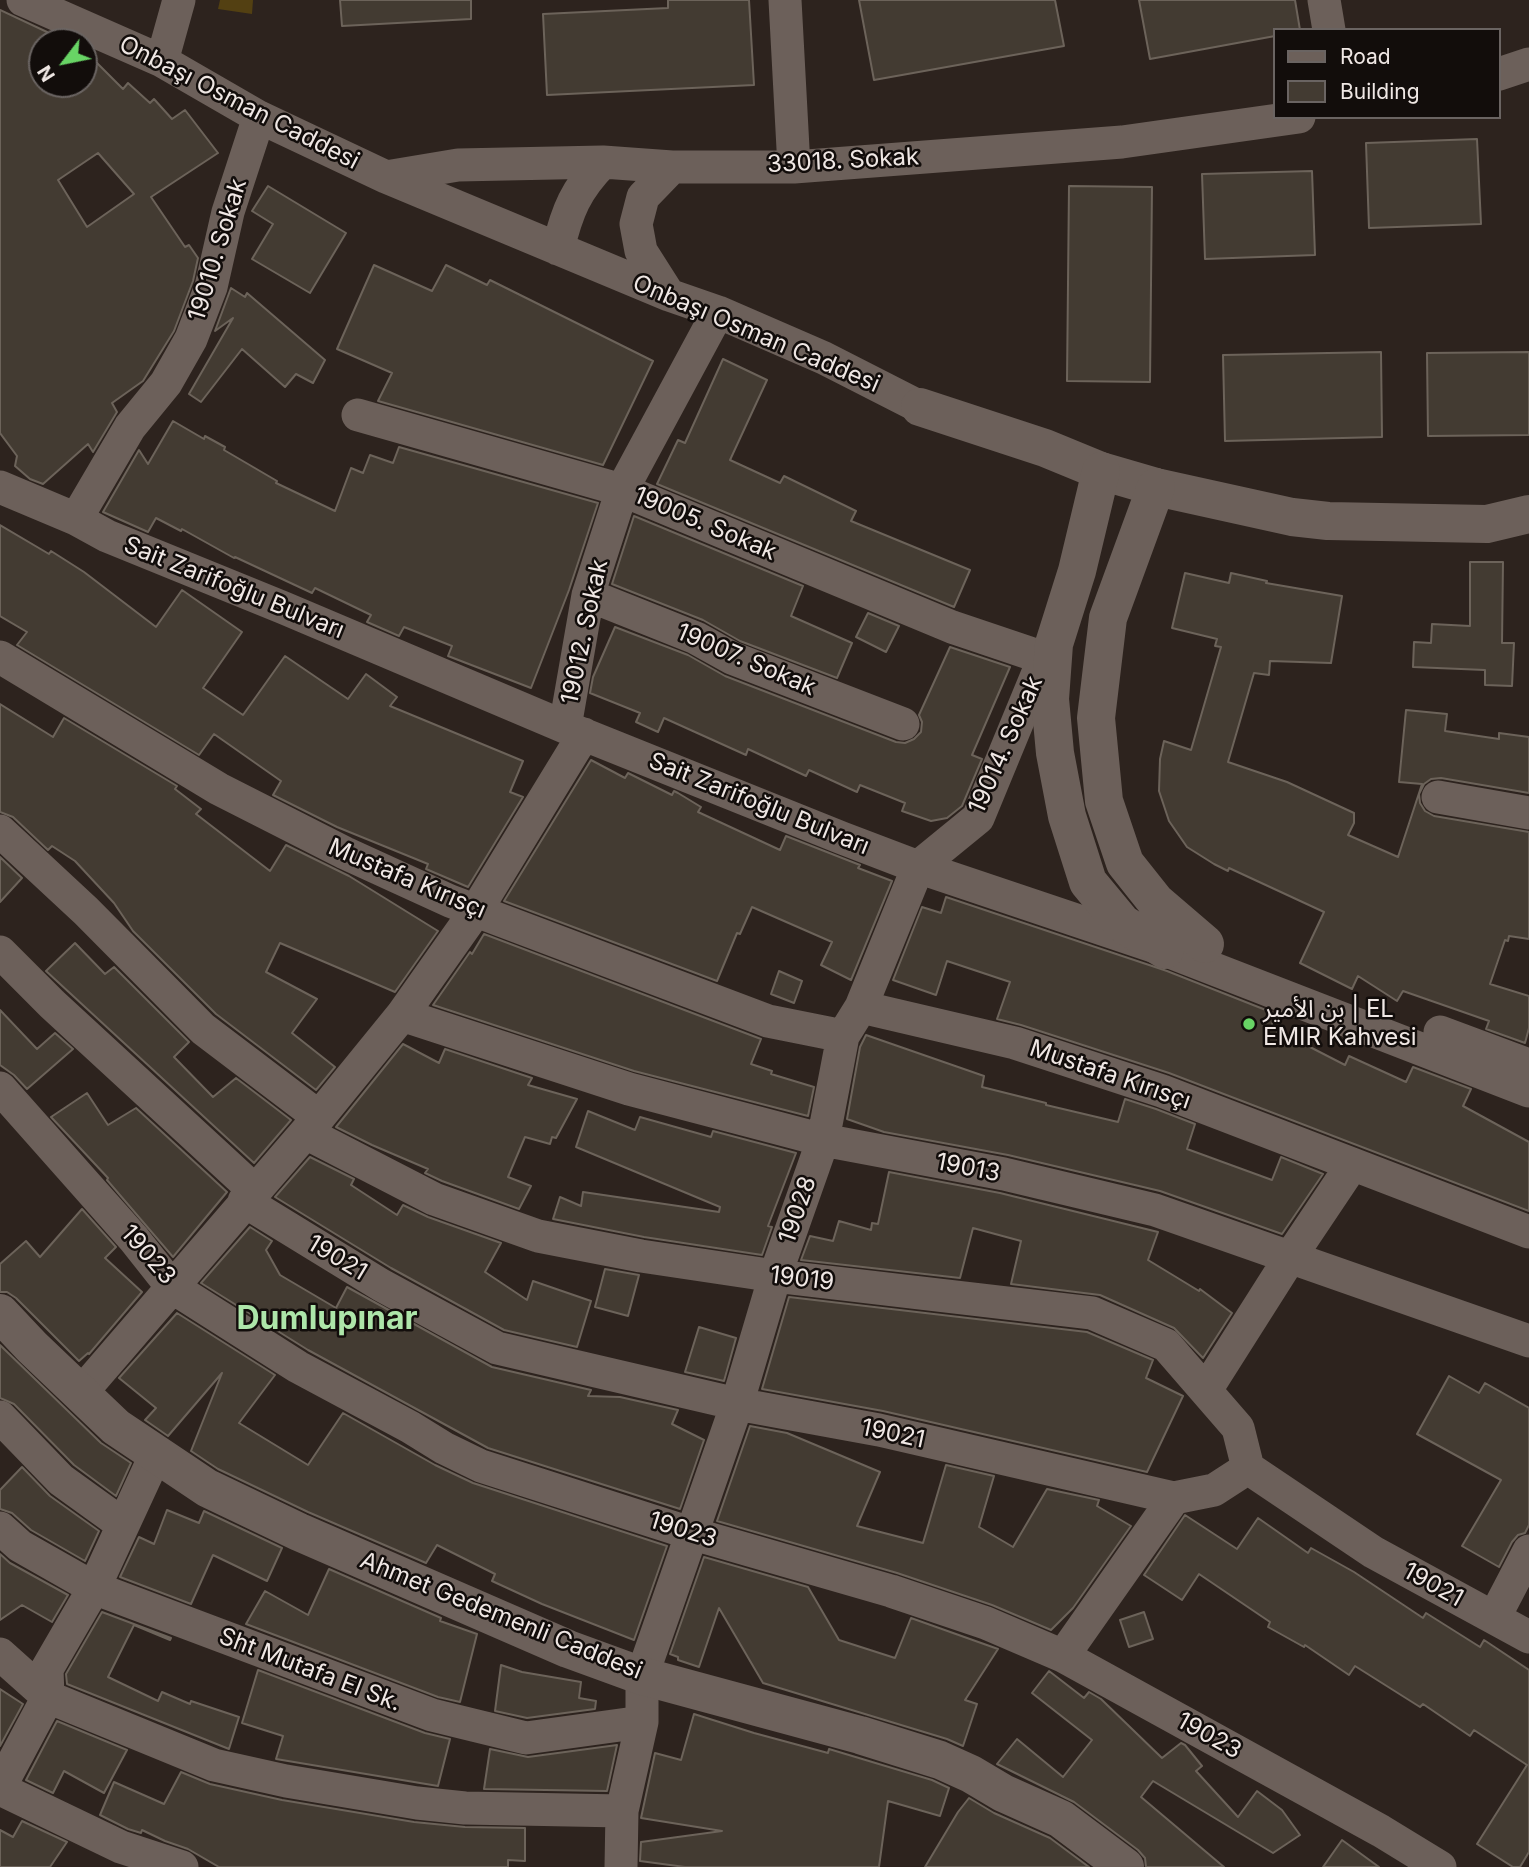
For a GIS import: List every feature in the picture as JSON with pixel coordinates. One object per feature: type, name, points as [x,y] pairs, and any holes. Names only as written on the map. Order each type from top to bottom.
[{"type":"street","name":"Onbaşı Osman Caddesi","points":[[23,0],[162,61],[259,117],[386,177],[669,295],[718,312],[824,358],[920,407],[1045,448],[1101,471],[1156,487],[1292,517],[1328,521],[1486,524],[1529,514]]},
{"type":"street","points":[[162,61],[179,0]]},
{"type":"street","points":[[785,0],[794,167]]},
{"type":"street","points":[[1324,0],[1329,28]]},
{"type":"street","points":[[1501,73],[1529,64]]},
{"type":"street","name":"19010. Sokak","points":[[76,519],[130,427],[166,383],[191,339],[211,287],[228,212],[259,117]]},
{"type":"street","name":"33018. Sokak","points":[[386,177],[458,165],[603,162],[672,167],[794,167],[1122,142],[1285,119]]},
{"type":"street","points":[[558,249],[571,203],[585,180],[603,162]]},
{"type":"street","points":[[669,295],[641,251],[636,224],[643,197],[672,167]]},
{"type":"street","name":"19012. Sokak","points":[[574,731],[588,595],[622,490],[718,312]]},
{"type":"street","name":"19005. Sokak","points":[[358,415],[622,490],[952,626],[1049,651]]},
{"type":"street","points":[[1101,471],[1077,571],[1049,651],[1049,699],[1055,753],[1067,816],[1088,882],[1122,923],[1165,950]]},
{"type":"street","name":"Sait Zarifoğlu Bulvarı","points":[[0,487],[76,519],[107,536],[574,731],[918,867],[1165,950],[1529,1090]]},
{"type":"street","points":[[1156,487],[1108,618],[1096,718],[1104,801],[1125,863],[1156,902],[1205,944],[1298,984],[1529,1065]]},
{"type":"street","name":"19007. Sokak","points":[[588,595],[695,638],[732,657],[903,724]]},
{"type":"street","name":"19014. Sokak","points":[[918,867],[978,818],[1049,651]]},
{"type":"street","name":"Mustafa Kırısçı","points":[[5,671],[219,789],[345,853],[450,901],[768,1021],[843,1036]]},
{"type":"street","points":[[81,1393],[311,1126],[402,1015],[477,909],[574,731]]},
{"type":"street","points":[[1438,797],[1529,813]]},
{"type":"street","name":"19019","points":[[0,831],[86,911],[203,1029],[311,1126],[306,1133],[434,1199],[538,1236],[641,1256],[775,1276],[1092,1313],[1166,1345],[1238,1428],[1248,1468]]},
{"type":"street","name":"19028","points":[[621,1867],[622,1811],[642,1722],[642,1676],[737,1404],[775,1276],[822,1140],[843,1036],[861,1007],[918,867]]},
{"type":"street","name":"19021","points":[[0,952],[249,1196],[382,1285],[497,1348],[737,1404],[879,1430],[1174,1497],[1214,1490],[1248,1468],[1373,1552],[1529,1637]]},
{"type":"street","name":"Mustafa Kırısçı","points":[[861,1007],[1015,1043],[1162,1091],[1529,1232]]},
{"type":"street","name":"19013","points":[[402,1015],[629,1089],[822,1140],[1004,1174],[1155,1210],[1529,1341]]},
{"type":"street","name":"19023","points":[[0,1088],[134,1239],[172,1287],[299,1367],[481,1466],[690,1533],[891,1591],[986,1623],[1063,1656],[1381,1830],[1440,1867]]},
{"type":"street","points":[[1206,1390],[1352,1165]]},
{"type":"street","name":"Ahmet Gedemenli Caddesi","points":[[0,1312],[32,1348],[117,1427],[207,1488],[299,1532],[568,1649],[642,1676],[860,1735],[940,1760],[1061,1819],[1125,1867]]},
{"type":"street","points":[[0,1417],[61,1480],[122,1524]]},
{"type":"street","points":[[156,1454],[94,1588],[47,1669],[48,1697],[0,1788],[121,1847],[182,1867]]},
{"type":"street","points":[[1063,1656],[1174,1497]]},
{"type":"street","name":"Sht Mutafa El Sk.","points":[[0,1528],[20,1546],[94,1588],[432,1716],[526,1738],[642,1722]]},
{"type":"street","points":[[1494,1618],[1529,1551]]},
{"type":"street","points":[[0,1654],[48,1697],[214,1765],[286,1781],[417,1803],[465,1808],[622,1811]]},
{"type":"shaded area","points":[[220,0],[253,0],[252,14],[218,9]]},
{"type":"building","points":[[340,0],[471,0],[471,19],[342,26]]},
{"type":"building","points":[[668,0],[749,0],[754,85],[547,95],[543,14],[668,8]]},
{"type":"building","points":[[859,0],[1055,0],[1064,46],[874,80]]},
{"type":"building","points":[[1139,0],[1295,0],[1300,28],[1274,28],[1274,36],[1150,59]]},
{"type":"building","points":[[0,10],[38,28],[28,28],[28,98],[98,98],[98,64],[123,89],[128,83],[150,103],[154,99],[172,119],[185,110],[218,153],[151,197],[185,247],[189,245],[198,258],[193,281],[174,331],[143,381],[112,403],[117,412],[93,452],[88,444],[43,484],[30,479],[15,466],[17,456],[0,433]],"holes":[[[98,153],[134,194],[87,227],[58,180]]]},
{"type":"building","points":[[1477,139],[1481,224],[1369,228],[1366,143]]},
{"type":"building","points":[[1312,171],[1315,255],[1205,259],[1202,174]]},
{"type":"building","points":[[268,186],[346,233],[310,293],[252,259],[273,224],[252,211]]},
{"type":"building","points":[[1069,186],[1152,187],[1150,382],[1067,381]]},
{"type":"building","points":[[374,265],[432,291],[446,265],[487,285],[490,280],[653,361],[603,465],[378,401],[392,373],[337,349]]},
{"type":"building","points":[[231,288],[245,297],[247,293],[325,360],[313,383],[296,374],[285,387],[242,349],[201,402],[189,394],[233,318],[215,331]]},
{"type":"building","points":[[1381,352],[1382,437],[1225,441],[1223,355]]},
{"type":"building","points":[[1529,352],[1529,435],[1428,436],[1427,353]]},
{"type":"building","points":[[723,359],[767,380],[730,460],[780,483],[784,476],[856,511],[851,521],[970,570],[954,607],[657,484],[678,440],[685,443]]},
{"type":"building","points":[[173,421],[204,439],[205,436],[225,447],[224,450],[277,481],[276,483],[335,511],[351,468],[363,473],[370,455],[393,463],[399,447],[598,503],[569,590],[531,688],[448,656],[452,646],[404,627],[399,636],[367,622],[371,615],[315,588],[312,593],[234,558],[156,518],[148,532],[103,512],[139,450],[148,464]]},
{"type":"building","points":[[634,516],[803,586],[791,616],[852,643],[837,678],[740,641],[703,620],[612,584]]},
{"type":"building","points":[[0,525],[49,554],[51,551],[84,572],[156,627],[182,590],[242,632],[203,688],[243,715],[285,656],[348,699],[366,674],[397,697],[390,706],[523,761],[510,792],[523,797],[468,887],[426,869],[428,864],[337,827],[273,795],[281,781],[214,734],[199,755],[17,645],[27,632],[0,616]]},
{"type":"building","points":[[1470,562],[1503,562],[1502,643],[1514,643],[1512,686],[1485,685],[1485,670],[1413,667],[1414,642],[1431,643],[1432,624],[1470,626]]},
{"type":"building","points":[[1185,573],[1229,583],[1231,573],[1267,581],[1266,583],[1342,596],[1331,663],[1270,661],[1269,675],[1254,673],[1228,762],[1287,782],[1354,813],[1354,823],[1348,835],[1398,857],[1422,784],[1399,782],[1406,710],[1447,714],[1445,731],[1499,739],[1499,733],[1529,737],[1529,793],[1441,778],[1431,779],[1424,784],[1419,794],[1425,811],[1434,816],[1529,832],[1529,939],[1509,936],[1508,941],[1505,940],[1490,984],[1529,996],[1529,1028],[1525,1043],[1486,1029],[1489,1021],[1403,991],[1397,1001],[1358,976],[1352,989],[1300,963],[1324,912],[1229,868],[1228,871],[1187,847],[1169,821],[1159,791],[1160,759],[1164,741],[1191,750],[1221,647],[1215,646],[1217,639],[1172,628]]},
{"type":"building","points":[[868,613],[899,626],[886,652],[856,637]]},
{"type":"building","points":[[615,627],[688,655],[725,676],[896,742],[905,743],[921,732],[922,722],[919,715],[950,647],[1010,667],[972,755],[982,759],[962,806],[947,818],[931,821],[902,811],[905,803],[860,785],[857,792],[809,770],[806,776],[748,749],[746,755],[664,718],[658,732],[636,722],[640,713],[590,693],[593,677]]},
{"type":"building","points":[[0,704],[53,737],[64,718],[177,786],[175,789],[201,809],[196,814],[270,871],[286,845],[349,876],[438,931],[395,992],[280,943],[266,972],[317,999],[292,1033],[335,1067],[316,1090],[216,1014],[133,931],[114,903],[75,861],[52,846],[48,850],[13,817],[0,812]]},
{"type":"building","points":[[591,760],[625,778],[628,773],[672,795],[674,791],[701,807],[698,812],[780,850],[786,836],[860,865],[858,868],[892,881],[851,980],[821,965],[832,942],[752,907],[740,934],[737,933],[717,981],[504,901]]},
{"type":"building","points":[[0,857],[22,878],[0,902]]},
{"type":"building","points":[[946,897],[1167,971],[1276,1014],[1271,1027],[1345,1065],[1349,1056],[1406,1082],[1413,1067],[1471,1089],[1463,1106],[1529,1142],[1529,1211],[1169,1073],[997,1019],[1010,982],[947,961],[936,995],[893,980],[922,907],[941,913]]},
{"type":"building","points":[[484,934],[761,1039],[751,1064],[772,1071],[771,1074],[814,1087],[808,1116],[634,1071],[433,1005]]},
{"type":"building","points":[[75,943],[105,974],[114,967],[189,1042],[174,1057],[213,1097],[236,1078],[291,1120],[254,1163],[46,971]]},
{"type":"building","points":[[779,971],[802,981],[794,1003],[771,994]]},
{"type":"building","points":[[0,1010],[37,1049],[55,1033],[73,1049],[27,1089],[0,1065]]},
{"type":"building","points":[[866,1035],[984,1076],[982,1087],[1046,1105],[1118,1122],[1125,1099],[1156,1109],[1195,1124],[1187,1149],[1272,1180],[1281,1157],[1323,1174],[1282,1234],[1160,1191],[1008,1155],[884,1132],[847,1119],[860,1047]]},
{"type":"building","points":[[403,1044],[439,1063],[445,1049],[532,1078],[528,1085],[577,1099],[550,1144],[525,1137],[508,1177],[531,1186],[519,1209],[442,1181],[425,1173],[428,1169],[336,1127]]},
{"type":"building","points":[[87,1093],[108,1125],[136,1108],[227,1192],[173,1257],[108,1178],[51,1117]]},
{"type":"building","points":[[588,1111],[635,1130],[640,1117],[711,1137],[713,1131],[796,1153],[768,1226],[772,1227],[762,1255],[644,1237],[553,1219],[560,1197],[581,1206],[583,1192],[719,1212],[720,1207],[576,1147]]},
{"type":"building","points":[[310,1157],[354,1179],[351,1185],[397,1215],[403,1205],[428,1217],[501,1243],[485,1272],[527,1300],[533,1281],[591,1301],[577,1347],[504,1330],[391,1268],[275,1197]]},
{"type":"building","points":[[889,1172],[1000,1193],[1158,1232],[1148,1260],[1199,1291],[1200,1289],[1232,1313],[1203,1358],[1174,1328],[1100,1295],[1011,1284],[1021,1241],[973,1228],[960,1278],[801,1260],[810,1236],[833,1241],[839,1221],[871,1230],[872,1223],[878,1224]]},
{"type":"building","points":[[82,1209],[116,1247],[105,1258],[142,1292],[89,1354],[79,1361],[16,1298],[7,1292],[0,1292],[0,1264],[26,1241],[40,1257]]},
{"type":"building","points":[[250,1227],[272,1241],[266,1250],[280,1275],[336,1308],[347,1287],[492,1367],[591,1390],[588,1396],[620,1397],[678,1410],[672,1424],[704,1440],[680,1509],[488,1448],[308,1350],[201,1283]]},
{"type":"building","points":[[605,1269],[639,1275],[628,1316],[595,1307]]},
{"type":"building","points":[[789,1297],[1087,1332],[1153,1360],[1146,1378],[1183,1396],[1147,1472],[883,1411],[762,1389]]},
{"type":"building","points":[[177,1313],[275,1375],[239,1423],[308,1465],[343,1413],[435,1465],[473,1483],[667,1546],[634,1640],[492,1581],[495,1574],[437,1545],[426,1563],[308,1512],[218,1469],[191,1451],[222,1373],[168,1436],[145,1420],[156,1408],[119,1378]]},
{"type":"building","points":[[699,1327],[736,1338],[724,1381],[685,1372]]},
{"type":"building","points":[[0,1345],[101,1443],[131,1463],[116,1496],[74,1465],[14,1404],[0,1398]]},
{"type":"building","points":[[1449,1376],[1479,1393],[1485,1383],[1529,1408],[1529,1525],[1525,1533],[1518,1535],[1512,1542],[1499,1567],[1462,1546],[1501,1480],[1417,1434]]},
{"type":"building","points":[[750,1426],[787,1433],[880,1472],[857,1526],[923,1543],[946,1465],[994,1476],[979,1527],[1013,1547],[1047,1489],[1099,1500],[1097,1506],[1131,1526],[1073,1608],[1051,1630],[992,1605],[897,1573],[717,1521]]},
{"type":"building","points":[[22,1467],[50,1496],[99,1531],[85,1561],[31,1530],[12,1513],[0,1509],[0,1490]]},
{"type":"building","points":[[167,1510],[199,1523],[204,1511],[282,1548],[267,1581],[213,1555],[191,1604],[120,1577],[139,1537],[154,1544]]},
{"type":"building","points":[[1185,1515],[1237,1549],[1258,1518],[1308,1553],[1311,1548],[1354,1572],[1423,1618],[1426,1613],[1480,1647],[1484,1640],[1529,1670],[1529,1852],[1520,1867],[1513,1867],[1477,1844],[1527,1765],[1474,1730],[1470,1736],[1423,1704],[1420,1707],[1355,1666],[1349,1675],[1305,1645],[1304,1647],[1268,1627],[1270,1622],[1199,1574],[1182,1600],[1144,1575]]},
{"type":"building","points":[[0,1554],[10,1563],[68,1595],[52,1622],[22,1605],[0,1620]]},
{"type":"building","points":[[704,1557],[808,1587],[839,1640],[895,1658],[911,1618],[998,1649],[965,1700],[977,1704],[963,1746],[763,1683],[719,1608],[699,1667],[678,1660],[678,1657],[670,1654]]},
{"type":"building","points":[[329,1569],[441,1618],[440,1621],[477,1634],[460,1702],[438,1697],[246,1624],[265,1591],[308,1615]]},
{"type":"building","points":[[102,1612],[171,1638],[170,1640],[134,1625],[108,1677],[158,1701],[162,1692],[190,1704],[191,1701],[239,1717],[229,1749],[67,1684],[66,1674]]},
{"type":"building","points":[[1144,1612],[1153,1639],[1129,1647],[1120,1620]]},
{"type":"building","points":[[501,1665],[522,1672],[581,1682],[579,1698],[596,1701],[595,1709],[527,1718],[495,1711]]},
{"type":"building","points":[[258,1670],[425,1733],[450,1739],[438,1786],[276,1759],[283,1736],[242,1723]]},
{"type":"building","points":[[1049,1671],[1084,1698],[1089,1692],[1101,1699],[1162,1758],[1181,1743],[1185,1745],[1202,1766],[1196,1771],[1238,1817],[1257,1791],[1282,1810],[1300,1835],[1273,1853],[1153,1781],[1141,1797],[1224,1867],[1146,1867],[1145,1858],[1138,1850],[1074,1802],[997,1764],[1017,1739],[1063,1777],[1092,1740],[1032,1693]]},
{"type":"building","points":[[0,1689],[23,1704],[0,1746]]},
{"type":"building","points":[[694,1714],[828,1753],[829,1749],[932,1780],[949,1788],[940,1816],[888,1801],[879,1867],[685,1867],[640,1861],[641,1842],[722,1831],[641,1818],[655,1753],[681,1760]]},
{"type":"building","points":[[57,1721],[127,1750],[104,1793],[64,1771],[53,1793],[26,1780]]},
{"type":"building","points":[[617,1745],[607,1791],[484,1789],[490,1749],[528,1757]]},
{"type":"building","points":[[181,1772],[210,1784],[282,1800],[414,1822],[465,1827],[525,1828],[525,1861],[508,1860],[508,1867],[219,1867],[188,1849],[142,1830],[141,1833],[128,1829],[100,1815],[114,1782],[164,1804]]},
{"type":"building","points":[[969,1798],[994,1813],[1050,1838],[1089,1867],[925,1867]]},
{"type":"building","points":[[22,1821],[67,1842],[50,1867],[0,1867],[0,1830],[13,1837]]},
{"type":"building","points":[[1342,1840],[1379,1867],[1323,1867]]},
{"type":"place","name":"بن الأمير | EL EMIR Kahvesi","points":[[1249,1024]]},
{"type":"district","name":"Dumlupınar","points":[[327,1319]]}]
